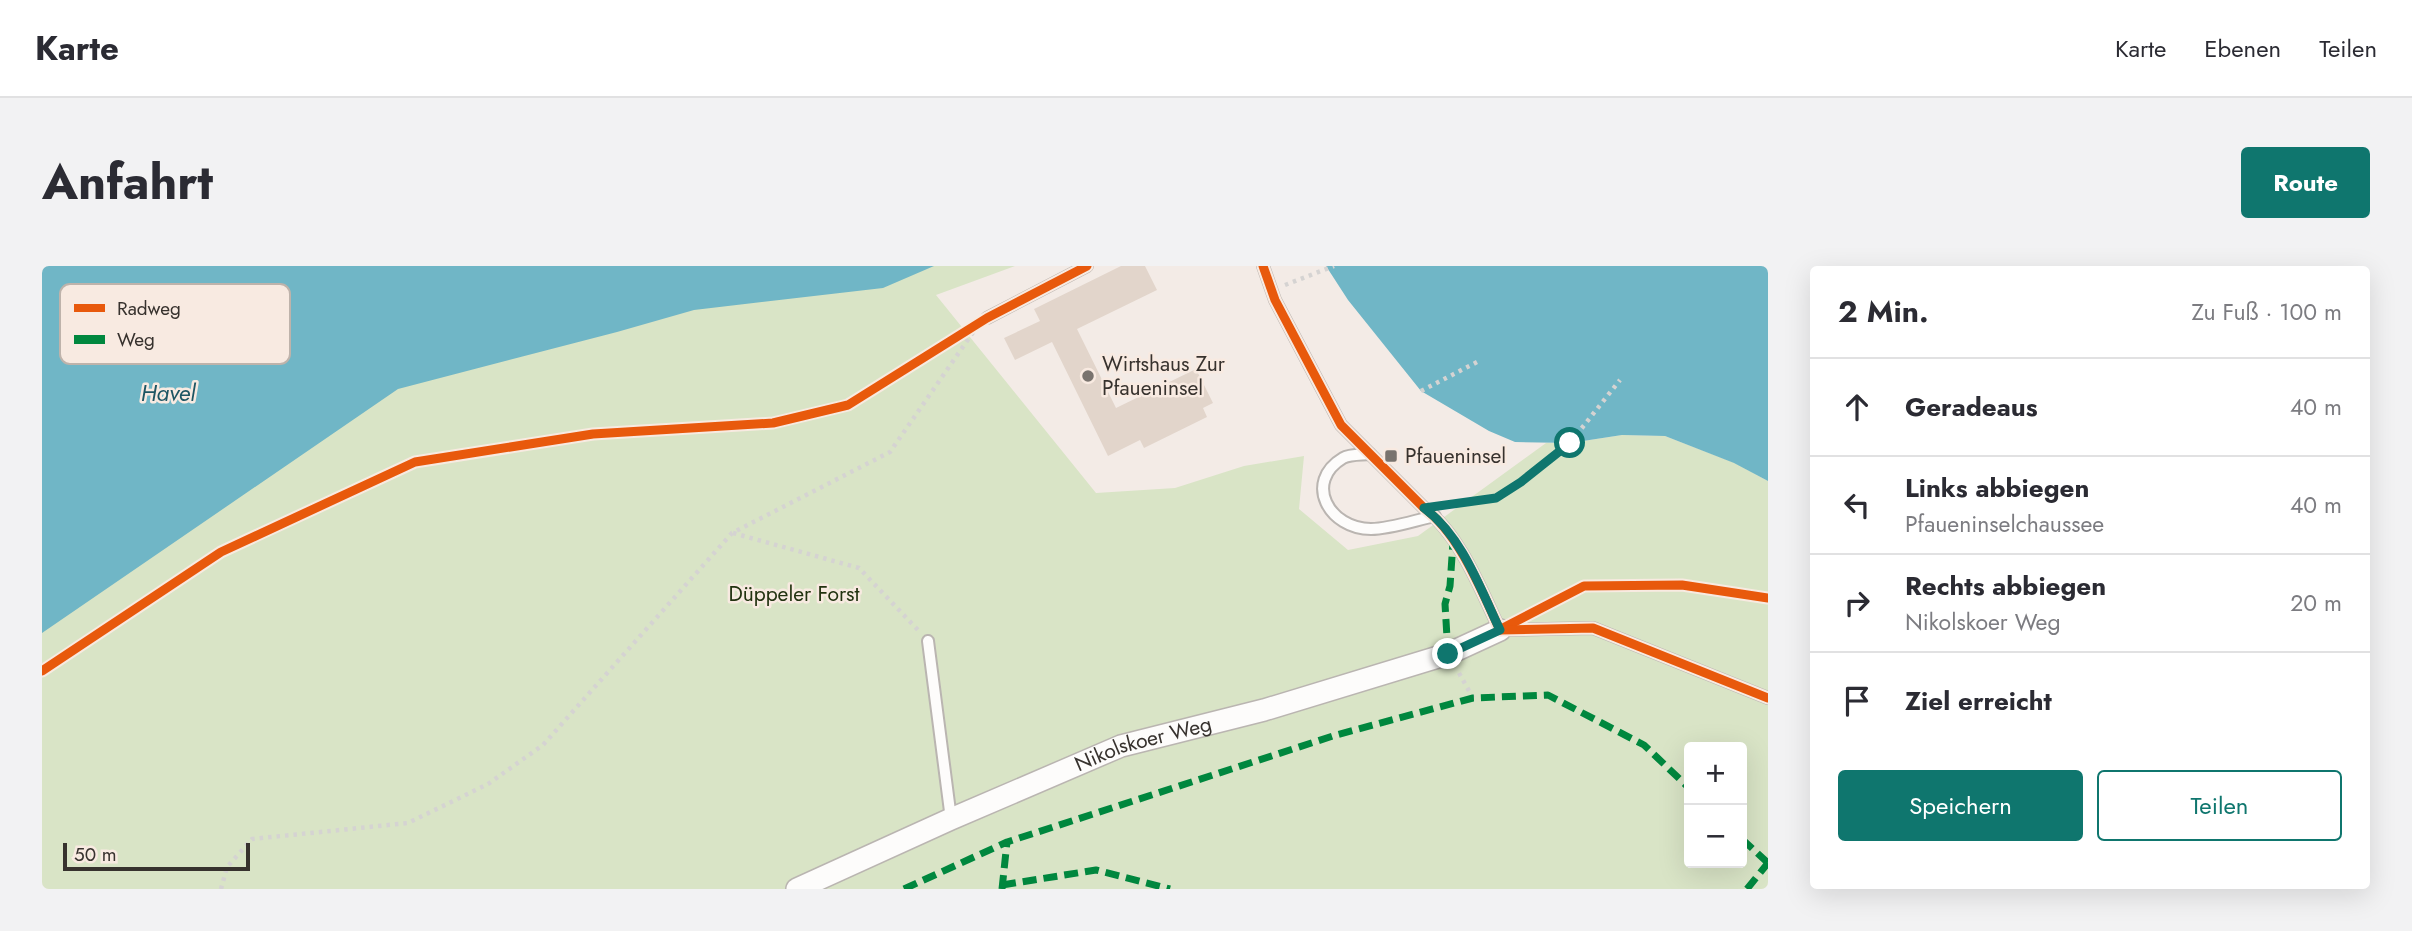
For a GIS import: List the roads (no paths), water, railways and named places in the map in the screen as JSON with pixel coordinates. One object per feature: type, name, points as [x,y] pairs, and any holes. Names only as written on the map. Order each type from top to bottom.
[{"type":"street","name":"Nikolskoer Weg","points":[[797,889],[1121,746],[1264,710],[1448,654],[1500,630]]},
{"type":"lane","points":[[984,319],[1087,266]]},
{"type":"lane","points":[[1263,266],[1280,311],[1341,425],[1435,516],[1468,563],[1500,630],[1593,628],[1768,698]]},
{"type":"lane","points":[[1370,454],[1345,456],[1328,471],[1323,491],[1329,511],[1346,524],[1371,529],[1435,516]]},
{"type":"lane","points":[[928,640],[951,819]]},
{"type":"water","name":"Havel","points":[[42,266],[934,266],[883,288],[694,310],[398,389],[42,633]]},
{"type":"water","points":[[1326,266],[1768,266],[1768,481],[1734,463],[1665,436],[1622,435],[1570,443],[1515,442],[1489,431],[1421,391],[1348,300]]},
{"type":"place","name":"Wirtshaus Zur Pfaueninsel","points":[[1088,376]]},
{"type":"place","name":"Pfaueninsel","points":[[1391,456]]},
{"type":"park label","name":"Düppeler Forst","points":[[794,594]]}]
